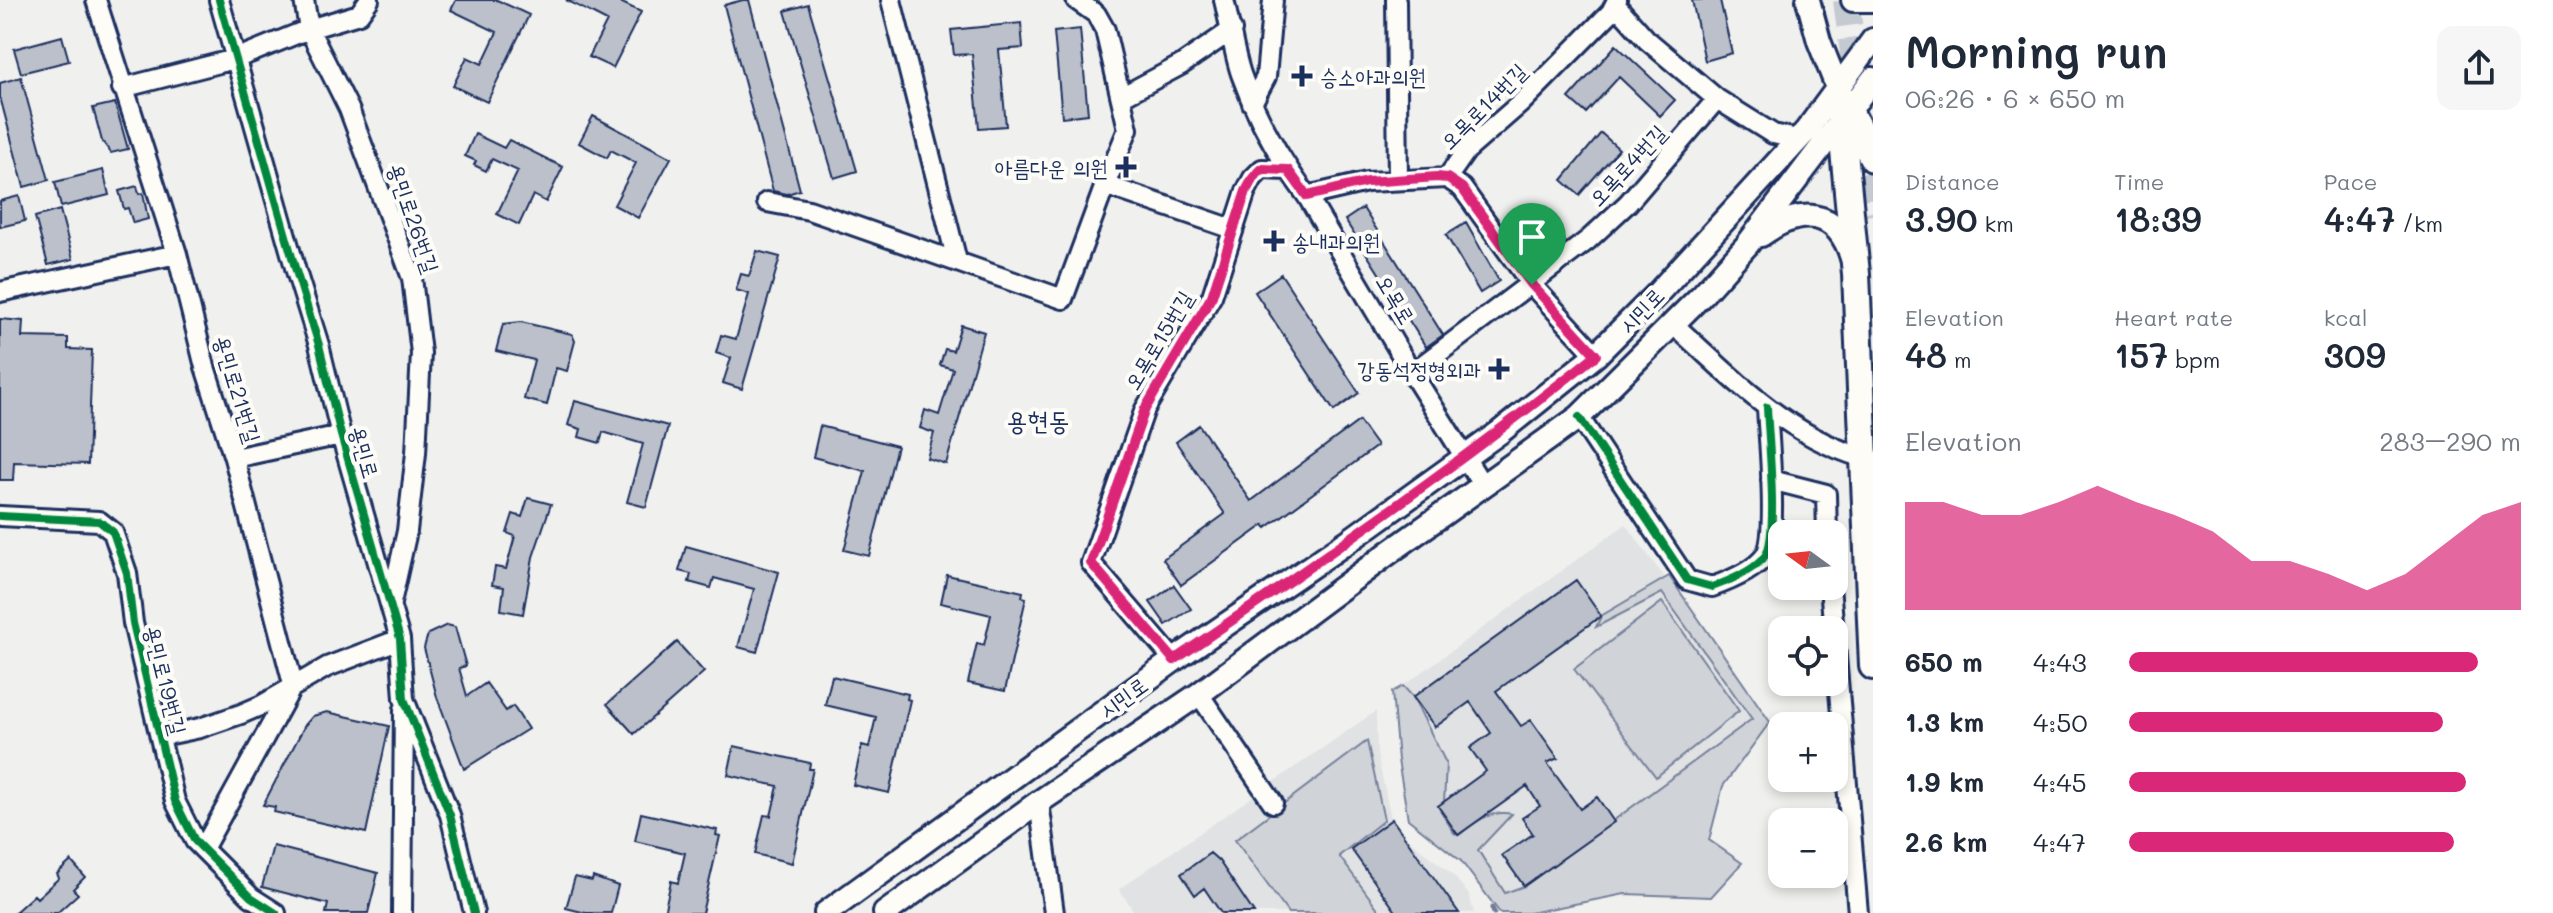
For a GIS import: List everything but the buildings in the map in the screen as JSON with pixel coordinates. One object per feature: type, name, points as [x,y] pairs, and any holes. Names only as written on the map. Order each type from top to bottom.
[{"type":"highway","points":[[1842,107],[1871,149]]},
{"type":"highway","points":[[1842,107],[1856,274],[1866,315],[1873,666]]},
{"type":"main road","points":[[1808,0],[1842,107]]},
{"type":"main road","points":[[1853,0],[1873,0]]},
{"type":"main road","points":[[1842,107],[1873,40]]},
{"type":"main road","points":[[1842,107],[1873,79]]},
{"type":"main road","name":"시민로","points":[[826,913],[1174,660],[1350,540],[1500,432],[1596,355],[1657,294],[1798,139],[1842,107]]},
{"type":"main road","name":"시민로","points":[[885,913],[1039,802],[1199,694],[1579,417],[1747,245],[1842,107]]},
{"type":"main road","points":[[1747,245],[1789,218],[1816,217],[1831,224],[1840,233],[1856,274]]},
{"type":"street","name":"용민로21번길","points":[[96,0],[177,254],[293,684]]},
{"type":"street","name":"용민로","points":[[219,0],[400,639],[404,699],[450,815],[474,913]]},
{"type":"street","name":"용민로26번길","points":[[304,0],[309,29],[349,109],[412,278],[421,353],[416,453],[407,531],[390,606]]},
{"type":"street","points":[[122,88],[235,59],[309,29],[359,14],[369,0]]},
{"type":"street","points":[[891,0],[957,261]]},
{"type":"street","points":[[767,202],[809,210],[1063,299],[1128,129],[1105,30],[1096,14],[1076,0]]},
{"type":"street","name":"오목로","points":[[1224,0],[1240,70],[1252,103],[1288,170],[1307,196],[1483,486]]},
{"type":"street","points":[[1252,103],[1266,77],[1273,0]]},
{"type":"street","points":[[1396,0],[1398,180]]},
{"type":"street","points":[[1616,2],[1647,40],[1717,99],[1773,134],[1798,139]]},
{"type":"street","name":"오목로14번길","points":[[1307,196],[1367,182],[1447,178],[1466,151],[1521,103],[1611,12],[1616,2]]},
{"type":"street","points":[[1121,97],[1181,65],[1232,30]]},
{"type":"street","name":"오목로4번길","points":[[1412,373],[1588,240],[1628,203],[1717,99]]},
{"type":"street","name":"오목로15번길","points":[[1174,660],[1091,563],[1145,409],[1212,296],[1253,178],[1262,169],[1288,170]]},
{"type":"street","points":[[1447,178],[1462,188],[1532,285],[1596,355]]},
{"type":"street","points":[[1105,185],[1233,229]]},
{"type":"street","points":[[0,292],[177,254]]},
{"type":"street","points":[[1673,324],[1767,407],[1831,446],[1869,459]]},
{"type":"street","points":[[1579,417],[1687,580],[1712,587],[1758,564],[1768,553],[1771,540],[1771,480],[1767,407]]},
{"type":"street","points":[[234,458],[341,435]]},
{"type":"street","points":[[1771,480],[1826,494],[1827,520]]},
{"type":"street","name":"용민로19번길","points":[[0,516],[99,521],[113,532],[127,573],[133,623],[175,801],[203,849],[251,897],[276,913]]},
{"type":"street","points":[[1831,600],[1858,913]]},
{"type":"street","points":[[162,736],[200,728],[241,714],[327,667],[400,639]]},
{"type":"street","points":[[203,849],[293,684]]},
{"type":"street","points":[[1199,694],[1273,803]]},
{"type":"street","points":[[402,913],[404,699]]},
{"type":"street","points":[[1039,802],[1054,913]]},
{"type":"shaded area","points":[[1626,524],[1764,718],[1506,912],[1467,855],[1411,810],[1403,686]]},
{"type":"shaded area","points":[[1669,576],[1768,719],[1768,725],[1723,786],[1709,840],[1742,863],[1711,897],[1625,894],[1529,913],[1500,913],[1461,861],[1408,819],[1398,760],[1392,692],[1403,686],[1413,697],[1446,763],[1444,803],[1438,806],[1454,833],[1459,835],[1490,815],[1512,814],[1478,850],[1505,893],[1524,886],[1752,719],[1662,593],[1596,627],[1601,616]]},
{"type":"shaded area","points":[[1662,602],[1739,711],[1656,777],[1574,669]]},
{"type":"shaded area","points":[[1376,711],[1377,754],[1393,827],[1453,875],[1469,895],[1474,913],[1135,913],[1119,889]]},
{"type":"shaded area","points":[[1367,741],[1384,820],[1339,856],[1381,913],[1288,913],[1235,840]]},
{"type":"waterway","points":[[1492,908],[1494,913]]},
{"type":"tunnel","points":[[1846,0],[1857,84]]},
{"type":"tunnel","points":[[1864,134],[1873,215]]},
{"type":"cycle path","points":[[219,0],[400,639],[404,699],[450,815],[474,913]]},
{"type":"cycle path","points":[[1174,660],[1091,563],[1145,409],[1212,296],[1246,191],[1262,169],[1288,170]]},
{"type":"cycle path","points":[[1579,417],[1687,580],[1712,587],[1754,566],[1765,556],[1769,545],[1772,508],[1767,407]]},
{"type":"cycle path","points":[[0,516],[99,521],[113,532],[127,573],[133,623],[175,801],[195,841],[251,897],[276,913]]},
{"type":"place","name":"승소아과의원","points":[[1302,76]]},
{"type":"place","name":"아름다운 의원","points":[[1126,167]]},
{"type":"place","name":"송내과의원","points":[[1274,241]]},
{"type":"place","name":"강동석정형외과","points":[[1499,369]]},
{"type":"district","name":"용현동","points":[[1038,420]]},
{"type":"route","points":[[1262,169],[1288,170],[1307,196],[1367,182],[1447,178],[1462,188],[1532,285],[1596,355],[1500,432],[1350,540],[1174,660],[1091,563],[1145,409],[1212,296],[1246,191],[1262,169]]}]
